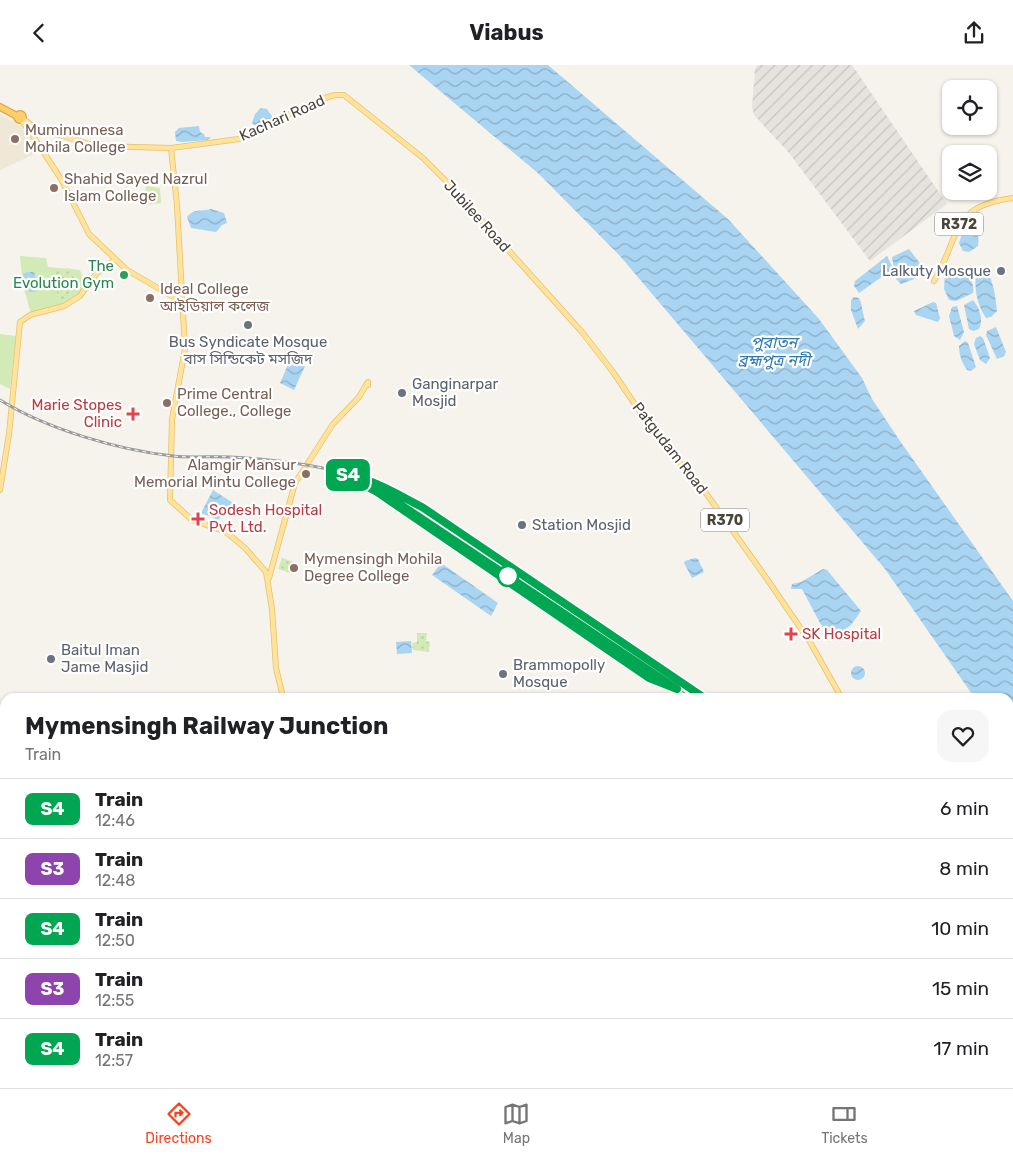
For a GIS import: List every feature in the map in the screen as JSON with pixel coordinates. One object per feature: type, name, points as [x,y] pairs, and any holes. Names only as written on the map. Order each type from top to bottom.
[{"type":"highway","points":[[0,107],[20,118]]},
{"type":"main road","name":"Kachari Road","points":[[20,118],[34,131],[42,130],[96,146],[171,148],[240,139],[321,99],[335,95],[344,95]]},
{"type":"main road","name":"Jubilee Road","points":[[344,95],[423,159],[449,184],[596,351]]},
{"type":"main road","points":[[34,131],[36,140],[62,179],[89,234],[114,260],[182,302]]},
{"type":"main road","points":[[171,148],[177,205],[184,354],[172,419],[170,500],[192,520],[226,532],[245,548],[269,578]]},
{"type":"main road","name":"R372","points":[[934,281],[944,263],[958,225],[971,210],[994,201],[1013,198]]},
{"type":"main road","points":[[0,490],[9,434],[20,321],[30,315],[64,306],[80,296],[96,275],[114,260]]},
{"type":"main road","name":"Patgudam Road","points":[[596,351],[656,435],[703,489],[767,579],[810,642],[839,693]]},
{"type":"main road","points":[[282,693],[276,668],[269,578],[295,483],[333,425],[359,397],[366,385]]},
{"type":"shaded area","points":[[758,65],[852,65],[942,197],[942,200],[947,204],[870,261],[789,153],[754,115],[752,107],[755,68]]},
{"type":"shaded area","name":"Muminunnesa Mohila College","points":[[0,114],[21,126],[39,152],[0,170]]},
{"type":"green space","points":[[146,186],[160,188],[161,203],[144,205]]},
{"type":"green space","points":[[20,256],[46,258],[48,267],[80,270],[85,285],[68,302],[31,314],[23,285]]},
{"type":"green space","points":[[69,268],[77,274],[80,286],[72,295],[60,302],[51,272]]},
{"type":"green space","points":[[0,334],[16,336],[10,389],[0,384]]},
{"type":"green space","points":[[282,558],[297,563],[294,574],[278,569]]},
{"type":"green space","points":[[417,633],[427,633],[426,641],[430,642],[429,652],[413,650],[412,643],[417,642]]},
{"type":"water","name":"পুরাতন ব্রহ্মপুত্র নদী","points":[[409,65],[548,65],[728,219],[819,319],[862,378],[872,399],[900,441],[1013,601],[1013,693],[971,693],[885,569],[620,256],[539,174]]},
{"type":"water","points":[[261,108],[267,109],[274,119],[257,127],[252,123],[255,114]]},
{"type":"water","points":[[199,126],[200,132],[205,137],[211,137],[208,140],[176,141],[175,132],[179,128]]},
{"type":"water","points":[[211,209],[224,213],[227,223],[222,225],[216,232],[191,228],[187,217],[190,214],[195,211]]},
{"type":"water","points":[[971,225],[975,226],[977,231],[979,238],[978,246],[969,252],[963,251],[959,243],[962,234]]},
{"type":"water","points":[[909,249],[923,270],[917,278],[901,284],[896,279],[892,257]]},
{"type":"water","points":[[887,256],[893,268],[859,293],[854,286],[855,281]]},
{"type":"water","points":[[984,268],[992,282],[997,311],[991,317],[986,318],[978,301],[975,283],[977,271]]},
{"type":"water","points":[[962,270],[971,280],[973,293],[956,301],[949,300],[944,289],[945,274],[950,271]]},
{"type":"water","points":[[34,272],[38,286],[35,292],[29,292],[24,281],[23,274]]},
{"type":"water","points":[[854,297],[860,300],[865,321],[858,329],[851,310],[851,300]]},
{"type":"water","points":[[973,300],[979,310],[981,321],[979,329],[973,331],[969,329],[964,305]]},
{"type":"water","points":[[933,302],[936,303],[940,318],[938,322],[916,315],[914,311]]},
{"type":"water","points":[[957,306],[964,332],[960,340],[954,336],[949,316],[952,307]]},
{"type":"water","points":[[996,327],[1006,352],[1004,356],[997,359],[986,335],[987,331]]},
{"type":"water","points":[[980,336],[983,338],[990,358],[986,364],[980,360],[974,344],[976,338]]},
{"type":"water","points":[[965,341],[968,343],[976,367],[971,371],[967,370],[961,359],[959,346]]},
{"type":"water","points":[[290,360],[305,366],[294,390],[280,383]]},
{"type":"water","points":[[213,490],[233,503],[218,520],[201,513]]},
{"type":"water","points":[[695,558],[698,559],[704,572],[692,578],[684,563]]},
{"type":"water","points":[[441,563],[498,603],[491,616],[432,575]]},
{"type":"water","points":[[823,569],[827,570],[861,611],[851,625],[833,638],[830,637],[820,623],[802,589],[791,589],[792,584],[801,582]]},
{"type":"water","points":[[411,641],[412,653],[397,654],[396,642]]},
{"type":"water","points":[[855,666],[861,666],[865,673],[861,680],[855,680],[851,676],[851,670]]},
{"type":"railway","points":[[0,400],[61,429],[129,449],[173,456],[230,457],[281,461],[365,478],[387,487],[422,508],[697,693]]},
{"type":"railway","points":[[360,481],[405,512]]},
{"type":"railway","points":[[401,503],[683,693]]},
{"type":"train","name":"S4","points":[[365,481],[402,504],[638,665],[677,689],[649,678],[377,492],[342,473],[365,478],[383,485],[422,507],[597,628],[697,693]]},
{"type":"place","name":"Muminunnesa Mohila College","points":[[15,139]]},
{"type":"place","name":"Shahid Sayed Nazrul Islam College","points":[[54,188]]},
{"type":"place","name":"Lalkuty Mosque","points":[[1001,271]]},
{"type":"place","name":"The Evolution Gym","points":[[124,275]]},
{"type":"place","name":"Ideal College আইডিয়াল কলেজ","points":[[150,298]]},
{"type":"place","name":"Bus Syndicate Mosque বাস সিন্ডিকেট মসজিদ","points":[[248,325]]},
{"type":"place","name":"Ganginarpar Mosjid","points":[[402,393]]},
{"type":"place","name":"Prime Central College., College","points":[[167,403]]},
{"type":"place","name":"Marie Stopes Clinic","points":[[133,414]]},
{"type":"place","name":"Alamgir Mansur Memorial Mintu College","points":[[306,474]]},
{"type":"place","name":"Sodesh Hospital Pvt. Ltd.","points":[[198,519]]},
{"type":"place","name":"Station Mosjid","points":[[522,525]]},
{"type":"place","name":"Mymensingh Mohila Degree College","points":[[294,568]]},
{"type":"place","name":"SK Hospital","points":[[791,634]]},
{"type":"place","name":"Baitul Iman Jame Masjid","points":[[51,659]]},
{"type":"place","name":"Brammopolly Mosque","points":[[503,674]]}]
